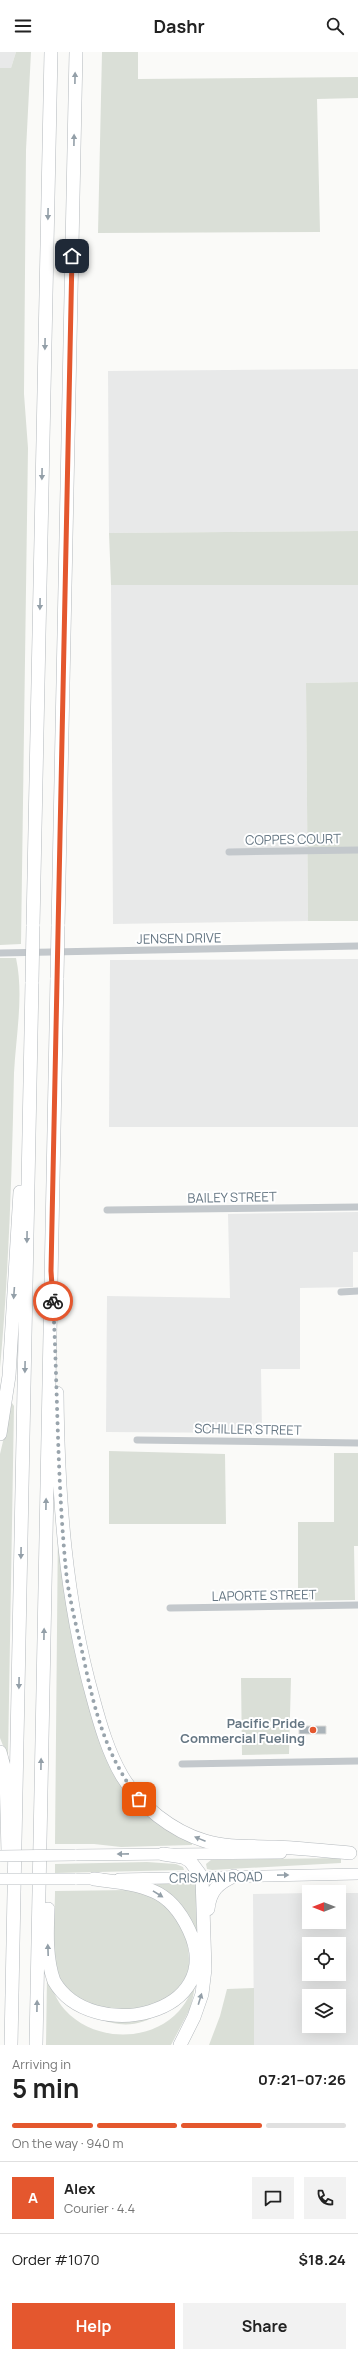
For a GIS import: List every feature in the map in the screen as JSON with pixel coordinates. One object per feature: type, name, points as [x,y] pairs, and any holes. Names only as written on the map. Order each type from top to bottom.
[{"type":"highway","points":[[11,2045],[51,52]]},
{"type":"highway","points":[[36,2045],[76,52]]},
{"type":"highway","points":[[0,1434],[9,1370],[20,1194],[23,1081],[32,1002]]},
{"type":"highway","points":[[51,1271],[57,1382],[59,1477],[68,1581],[87,1675],[100,1723],[111,1755],[122,1777],[139,1799],[157,1816],[178,1829],[204,1841],[237,1846],[354,1853]]},
{"type":"highway","points":[[0,1752],[6,1774],[6,1832],[14,1921]]},
{"type":"highway","points":[[41,1786],[48,1832],[48,1957],[54,1980],[62,1999],[74,2012],[88,2022],[101,2026]]},
{"type":"highway","points":[[163,1854],[183,1857],[190,1861],[202,1877],[205,1932],[205,1969],[202,1994],[194,2017],[180,2045]]},
{"type":"highway","points":[[205,1932],[209,1900],[213,1892],[217,1885],[234,1876]]},
{"type":"highway","points":[[94,1879],[137,1885],[154,1891],[170,1902],[182,1915],[190,1933],[195,1949],[194,1969],[189,1990],[178,2005],[161,2019],[151,2024]]},
{"type":"main road","name":"CRISMAN ROAD","points":[[0,1856],[354,1853]]},
{"type":"main road","name":"CRISMAN ROAD","points":[[0,1879],[94,1879],[358,1874]]},
{"type":"street","name":"COPPES COURT","points":[[229,852],[358,850]]},
{"type":"street","name":"JENSEN DRIVE","points":[[0,954],[358,946]]},
{"type":"street","name":"BAILEY STREET","points":[[106,1210],[358,1207]]},
{"type":"street","points":[[341,1292],[358,1291]]},
{"type":"street","name":"SCHILLER STREET","points":[[137,1440],[358,1443]]},
{"type":"street","name":"LAPORTE STREET","points":[[170,1608],[358,1606]]},
{"type":"street","points":[[182,1764],[358,1761]]},
{"type":"shaded area","points":[[0,52],[16,52],[11,68],[0,68]]},
{"type":"shaded area","points":[[16,52],[31,52],[26,150],[24,394],[28,448],[21,944],[0,945],[0,68],[11,68]]},
{"type":"shaded area","points":[[102,52],[138,52],[138,79],[358,77],[358,98],[317,99],[320,232],[98,233]]},
{"type":"shaded area","points":[[358,369],[358,531],[109,533],[108,371]]},
{"type":"shaded area","points":[[358,531],[358,585],[111,585],[109,533]]},
{"type":"shaded area","points":[[111,585],[358,585],[358,682],[306,683],[308,921],[113,924]]},
{"type":"shaded area","points":[[358,682],[358,921],[308,921],[306,683]]},
{"type":"shaded area","points":[[0,958],[16,958],[19,986],[19,1015],[14,1073],[8,1257],[0,1368]]},
{"type":"shaded area","points":[[358,959],[358,1127],[109,1127],[110,960]]},
{"type":"shaded area","points":[[358,1212],[358,1252],[353,1252],[353,1287],[300,1288],[300,1369],[261,1369],[262,1433],[106,1432],[107,1296],[230,1298],[228,1214]]},
{"type":"shaded area","points":[[12,1403],[14,1406],[8,1758],[0,1738],[0,1454]]},
{"type":"shaded area","points":[[109,1451],[225,1454],[226,1524],[109,1524]]},
{"type":"shaded area","points":[[334,1453],[358,1453],[358,1546],[354,1546],[355,1600],[298,1601],[298,1522],[334,1522]]},
{"type":"shaded area","points":[[58,1522],[111,1765],[191,1840],[192,1845],[121,1847],[94,1844],[55,1844]]},
{"type":"shaded area","points":[[241,1678],[291,1678],[289,1754],[242,1755]]},
{"type":"shaded area","points":[[341,1858],[341,1863],[212,1870],[207,1869],[206,1864],[211,1860]]},
{"type":"shaded area","points":[[147,1862],[176,1864],[183,1867],[184,1870],[55,1873],[55,1864]]},
{"type":"shaded area","points":[[195,1881],[196,1883],[199,1941],[149,1885]]},
{"type":"shaded area","points":[[130,1890],[160,1900],[169,1906],[175,1913],[184,1932],[189,1954],[189,1964],[185,1983],[161,2011],[150,2019],[139,2023],[118,2024],[107,2022],[88,2011],[61,1982],[57,1973],[54,1953],[55,1891]]},
{"type":"shaded area","points":[[302,1893],[302,1929],[346,1929],[346,1893],[358,1893],[358,2045],[254,2045],[253,1894]]},
{"type":"shaded area","points":[[47,1975],[54,1994],[59,2002],[77,2021],[106,2033],[122,2034],[138,2033],[153,2029],[167,2021],[179,2011],[185,2003],[197,1976],[191,2007],[171,2045],[46,2045]]},
{"type":"shaded area","points":[[254,1988],[254,2045],[209,2045],[220,2016],[227,1989]]},
{"type":"building","name":"Pacific Pride Commercial Fueling","points":[[299,1726],[326,1726],[326,1734],[299,1734]]},
{"type":"way so far","points":[[53,1301],[57,1382],[59,1477],[68,1581],[76,1626],[100,1723],[111,1755],[122,1777],[139,1799]]},
{"type":"place","name":"Pacific Pride Commercial Fueling","points":[[313,1730]]},
{"type":"route","points":[[53,1301],[51,1271],[72,256]]}]
